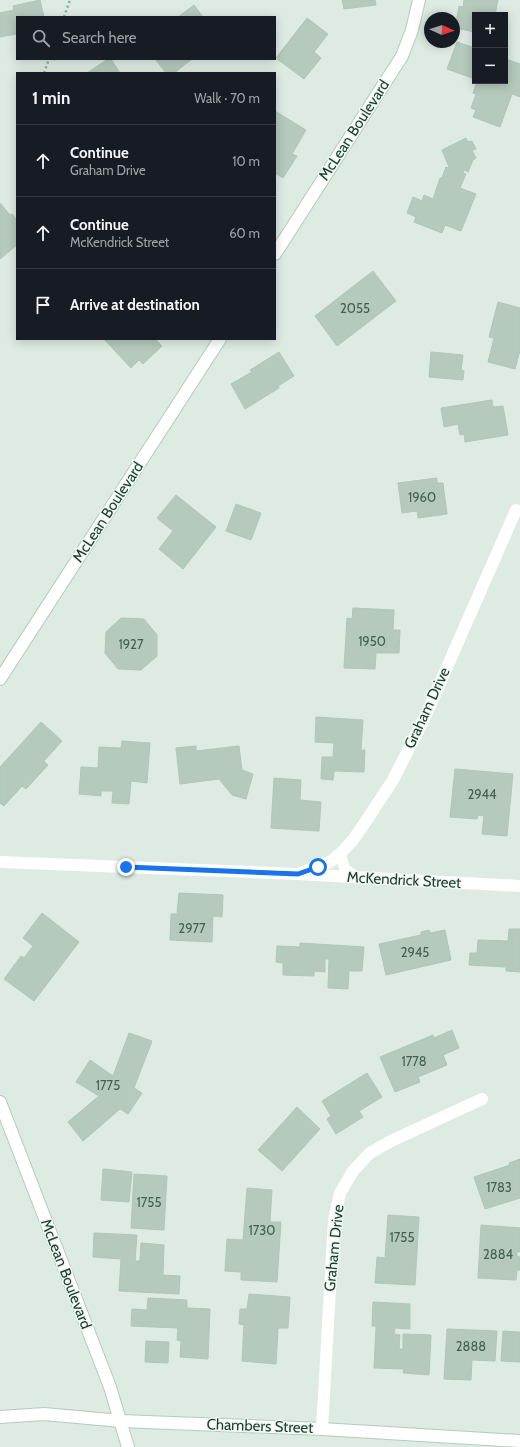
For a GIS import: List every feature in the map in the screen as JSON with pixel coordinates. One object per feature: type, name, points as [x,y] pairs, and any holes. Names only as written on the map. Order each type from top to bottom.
[{"type":"street","name":"McLean Boulevard","points":[[276,252],[402,56],[412,30],[419,0]]},
{"type":"street","name":"McLean Boulevard","points":[[0,679],[215,341]]},
{"type":"street","name":"Graham Drive","points":[[298,874],[330,862],[340,854],[353,840],[393,780],[426,715],[516,510]]},
{"type":"street","name":"McKendrick Street","points":[[0,862],[298,874],[520,886]]},
{"type":"street","name":"Graham Drive","points":[[322,1429],[334,1220],[340,1193],[352,1170],[370,1153],[391,1141],[482,1099]]},
{"type":"street","name":"McLean Boulevard","points":[[0,1102],[110,1387],[128,1447]]},
{"type":"street","name":"Chambers Street","points":[[0,1417],[44,1414],[121,1421],[322,1429],[487,1443],[520,1441]]},
{"type":"lane","points":[[340,854],[345,869],[356,877]]},
{"type":"path","points":[[64,16],[70,0]]},
{"type":"path","points":[[44,72],[49,60]]},
{"type":"building","points":[[40,0],[44,16],[16,16],[16,34],[0,37],[0,13],[14,10],[13,6]]},
{"type":"building","points":[[342,0],[375,0],[376,5],[344,9]]},
{"type":"building","points":[[464,0],[498,0],[496,12],[472,12],[472,31],[460,29],[460,12],[458,12],[459,6],[463,7]]},
{"type":"building","points":[[194,5],[202,16],[179,16]]},
{"type":"building","points":[[307,18],[328,34],[314,52],[321,58],[304,79],[276,58]]},
{"type":"building","points":[[460,43],[472,47],[472,78],[447,69],[455,48],[460,48]]},
{"type":"building","points":[[106,60],[112,60],[119,72],[88,72]]},
{"type":"building","points":[[156,60],[191,60],[175,72],[165,72]]},
{"type":"building","points":[[508,60],[520,64],[520,97],[512,94],[500,127],[473,117],[476,110],[471,108],[476,94],[473,93],[476,84],[508,84]]},
{"type":"building","points":[[276,112],[306,130],[292,154],[297,156],[283,178],[276,174]]},
{"type":"building","points":[[466,138],[468,142],[472,141],[476,149],[472,150],[476,158],[473,160],[468,172],[464,170],[463,173],[466,174],[460,188],[476,194],[461,231],[445,225],[442,233],[414,222],[416,217],[407,213],[413,197],[422,201],[424,195],[433,199],[440,178],[442,178],[446,167],[449,168],[442,150]]},
{"type":"building","points":[[0,203],[10,215],[12,214],[16,219],[16,246],[0,259]]},
{"type":"building","points":[[373,271],[396,301],[337,346],[315,316]]},
{"type":"building","points":[[498,302],[520,308],[520,350],[515,369],[488,362],[494,338],[489,337]]},
{"type":"building","points":[[105,340],[156,340],[162,346],[143,364],[139,360],[131,368]]},
{"type":"building","points":[[279,352],[294,376],[278,386],[279,388],[245,409],[231,384],[252,372],[250,370]]},
{"type":"building","points":[[431,352],[463,355],[461,370],[464,371],[463,380],[429,377]]},
{"type":"building","points":[[492,400],[493,407],[503,406],[508,435],[465,442],[464,434],[460,435],[458,424],[444,427],[441,408]]},
{"type":"building","points":[[437,478],[437,483],[443,483],[447,514],[418,518],[417,511],[402,513],[398,483]]},
{"type":"building","points":[[176,495],[216,527],[183,569],[159,549],[173,531],[157,518]]},
{"type":"building","points":[[236,504],[261,513],[251,540],[226,531]]},
{"type":"building","points":[[353,608],[394,610],[393,630],[400,630],[399,653],[376,653],[375,669],[344,668],[347,618],[352,619]]},
{"type":"building","points":[[121,618],[144,619],[157,635],[157,656],[141,670],[118,669],[105,653],[106,632]]},
{"type":"building","points":[[316,717],[363,720],[361,750],[365,750],[364,772],[334,771],[333,780],[321,779],[322,757],[333,757],[334,743],[315,742]]},
{"type":"building","points":[[41,722],[62,741],[44,761],[48,765],[26,789],[22,786],[4,806],[0,803],[0,767]]},
{"type":"building","points":[[122,741],[150,743],[147,783],[131,781],[129,804],[112,803],[113,791],[101,791],[101,796],[79,794],[81,767],[98,768],[99,747],[121,748]]},
{"type":"building","points":[[196,746],[196,751],[239,746],[242,770],[253,774],[246,799],[232,795],[219,779],[180,784],[176,748]]},
{"type":"building","points":[[455,769],[513,774],[507,836],[482,834],[484,816],[478,815],[477,819],[450,817]]},
{"type":"building","points":[[274,778],[301,780],[300,800],[321,802],[319,831],[271,828]]},
{"type":"building","points":[[179,893],[223,895],[222,917],[213,916],[212,942],[170,940],[171,914],[177,914]]},
{"type":"building","points":[[42,913],[79,942],[34,1001],[4,979],[21,956],[24,958],[33,946],[23,938]]},
{"type":"building","points":[[509,929],[520,929],[520,972],[506,971],[506,967],[469,965],[470,953],[477,953],[478,940],[508,941]]},
{"type":"building","points":[[429,930],[430,933],[445,930],[451,960],[386,975],[379,944],[421,935],[421,932]]},
{"type":"building","points":[[300,943],[364,947],[362,971],[349,971],[348,989],[328,988],[329,959],[325,959],[325,972],[314,971],[314,976],[283,975],[283,963],[276,962],[277,946],[300,947]]},
{"type":"building","points":[[452,1030],[459,1048],[443,1055],[447,1065],[418,1077],[420,1082],[395,1092],[380,1057],[433,1035],[434,1038]]},
{"type":"building","points":[[129,1033],[152,1041],[134,1088],[142,1093],[128,1114],[120,1109],[83,1141],[68,1122],[99,1096],[76,1082],[90,1060],[113,1076]]},
{"type":"building","points":[[367,1073],[382,1097],[359,1111],[363,1117],[336,1134],[327,1119],[331,1116],[322,1101]]},
{"type":"building","points":[[297,1107],[320,1129],[282,1171],[258,1150]]},
{"type":"building","points":[[520,1159],[520,1198],[485,1209],[474,1177],[510,1165],[509,1163]]},
{"type":"building","points":[[103,1169],[132,1172],[129,1202],[101,1200]]},
{"type":"building","points":[[134,1174],[167,1176],[164,1230],[131,1228]]},
{"type":"building","points":[[247,1188],[272,1190],[270,1222],[281,1222],[277,1282],[241,1280],[241,1272],[225,1271],[227,1239],[243,1240]]},
{"type":"building","points":[[388,1215],[419,1217],[415,1285],[375,1283],[377,1257],[385,1258]]},
{"type":"building","points":[[481,1225],[520,1228],[520,1252],[517,1252],[517,1256],[520,1257],[520,1270],[517,1270],[516,1280],[478,1278]]},
{"type":"building","points":[[94,1233],[137,1235],[135,1261],[140,1261],[141,1243],[164,1245],[163,1275],[180,1276],[179,1294],[119,1291],[121,1259],[93,1257]]},
{"type":"building","points":[[249,1294],[290,1297],[288,1328],[278,1328],[276,1364],[242,1361],[244,1325],[239,1324],[240,1309],[247,1309]]},
{"type":"building","points":[[148,1298],[187,1300],[187,1308],[210,1309],[208,1359],[180,1357],[181,1341],[177,1340],[178,1328],[131,1326],[132,1309],[147,1310]]},
{"type":"building","points":[[373,1302],[410,1304],[410,1329],[395,1328],[394,1334],[400,1335],[399,1349],[403,1349],[403,1334],[431,1335],[429,1375],[403,1373],[404,1369],[374,1368],[376,1326],[372,1326]]},
{"type":"building","points":[[447,1329],[497,1331],[495,1361],[472,1360],[471,1380],[444,1379]]},
{"type":"building","points":[[503,1331],[520,1332],[520,1362],[501,1361]]},
{"type":"building","points":[[146,1341],[169,1342],[168,1363],[145,1362]]},
{"type":"route","points":[[126,867],[298,874],[318,867]]}]
